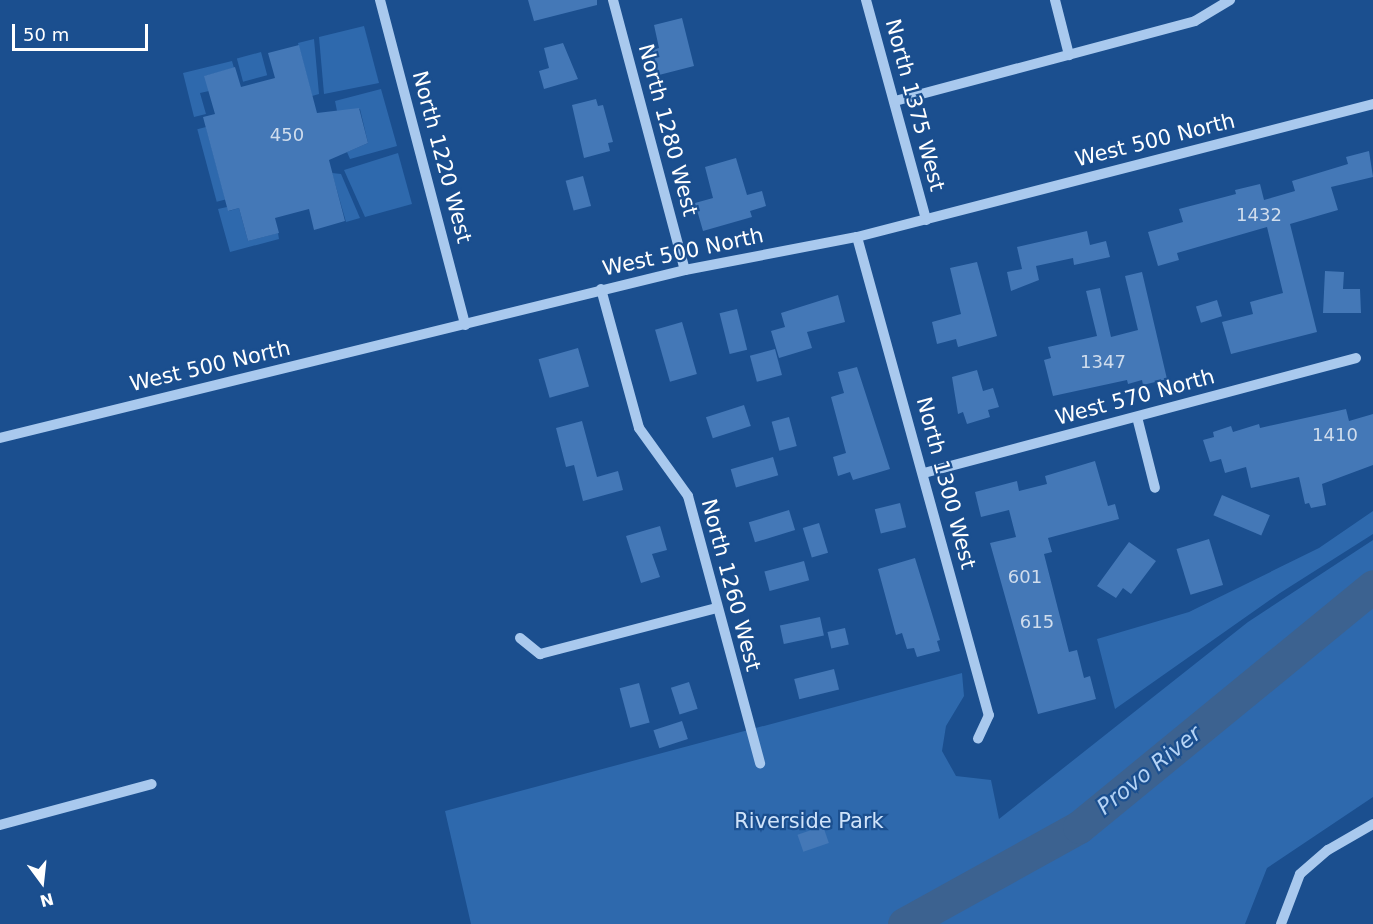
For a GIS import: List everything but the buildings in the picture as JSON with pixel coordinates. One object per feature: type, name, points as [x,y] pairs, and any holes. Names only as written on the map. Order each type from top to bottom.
[{"type":"street","name":"North 1220 West","points":[[380,0],[465,325]]},
{"type":"street","name":"North 1280 West","points":[[613,0],[685,270]]},
{"type":"street","name":"North 1375 West","points":[[866,0],[926,220]]},
{"type":"street","points":[[1055,0],[1069,55]]},
{"type":"street","points":[[894,100],[1195,21],[1230,0]]},
{"type":"street","name":"West 500 North","points":[[0,438],[685,270],[857,237],[1373,104]]},
{"type":"street","name":"North 1300 West","points":[[857,237],[989,715],[978,739]]},
{"type":"street","name":"North 1260 West","points":[[601,290],[639,428],[688,496],[760,764]]},
{"type":"street","name":"West 570 North","points":[[924,473],[1356,358]]},
{"type":"street","points":[[1137,417],[1155,488]]},
{"type":"street","points":[[520,638],[540,654],[717,608]]},
{"type":"street","points":[[0,825],[153,784]]},
{"type":"street","points":[[1281,924],[1300,874],[1328,850],[1373,824]]},
{"type":"green space","points":[[364,26],[379,83],[324,94],[319,37]]},
{"type":"green space","points":[[314,39],[319,94],[312,96],[298,43]]},
{"type":"green space","points":[[261,52],[267,75],[243,82],[237,58]]},
{"type":"green space","points":[[232,61],[234,68],[205,76],[209,91],[200,93],[206,114],[194,117],[183,73]]},
{"type":"green space","points":[[381,89],[397,146],[350,159],[347,152],[368,143],[360,109],[337,111],[335,101]]},
{"type":"green space","points":[[206,127],[225,199],[217,202],[197,129]]},
{"type":"green space","points":[[398,153],[412,204],[365,217],[344,170]]},
{"type":"green space","points":[[332,173],[341,174],[360,218],[346,222]]},
{"type":"green space","points":[[227,207],[229,211],[239,208],[248,241],[278,233],[279,239],[230,252],[218,209]]},
{"type":"green space","points":[[1373,511],[1373,534],[1280,593],[1115,709],[1097,639],[1189,612],[1319,548]]},
{"type":"green space","name":"Riverside Park","points":[[1373,540],[1373,797],[1267,868],[1245,924],[471,924],[445,811],[962,673],[964,696],[946,726],[942,751],[956,776],[991,780],[999,819],[1248,622]]},
{"type":"waterway","name":"Provo River","points":[[904,924],[1079,827],[1373,586]]}]
